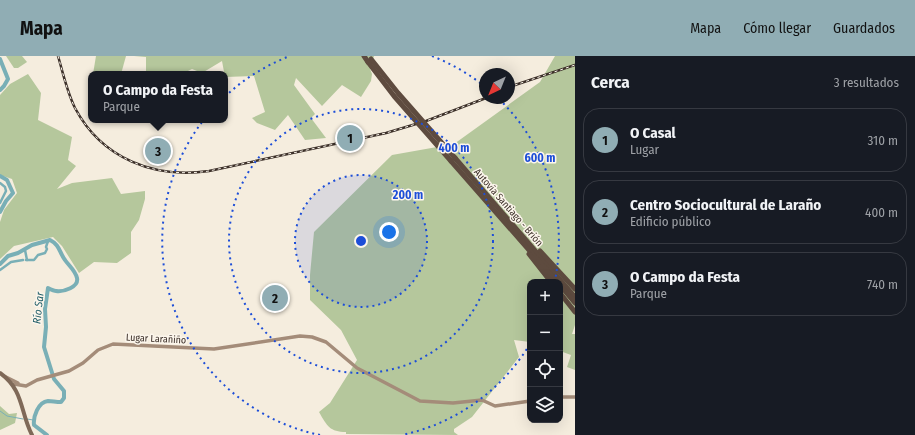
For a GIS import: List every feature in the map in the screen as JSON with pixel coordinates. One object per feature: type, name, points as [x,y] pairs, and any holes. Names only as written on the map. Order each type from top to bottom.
[{"type":"highway","name":"Autovía Santiago - Brión","points":[[364,56],[369,59],[394,96],[510,223],[575,297]]},
{"type":"highway","name":"Autovía Santiago - Brión","points":[[453,160],[554,279]]},
{"type":"highway","points":[[510,223],[516,226],[575,289]]},
{"type":"highway","points":[[511,229],[516,238],[549,279]]},
{"type":"highway","points":[[563,289],[575,303]]},
{"type":"highway","points":[[563,297],[575,312]]},
{"type":"main road","points":[[1,375],[14,383],[32,435]]},
{"type":"main road","points":[[1,375],[17,393]]},
{"type":"street","name":"Lugar Larañiño","points":[[14,383],[26,386],[36,381],[55,376],[76,368],[98,350],[118,344],[214,349],[291,337],[308,336],[324,340],[358,368],[420,402],[453,403],[482,400],[493,405],[527,401]]},
{"type":"street","points":[[563,397],[575,397]]},
{"type":"green space","points":[[6,56],[22,56],[27,62],[18,68],[14,68]]},
{"type":"green space","points":[[96,56],[126,56],[122,71],[94,71]]},
{"type":"green space","points":[[134,56],[374,56],[370,69],[372,74],[371,81],[361,97],[342,85],[322,106],[296,78],[294,85],[315,114],[311,118],[326,138],[305,140],[288,115],[275,130],[257,123],[252,118],[265,112],[254,76],[228,77],[228,71],[224,71],[222,61],[205,71],[197,71],[192,69],[188,71],[146,71],[146,57]]},
{"type":"green space","points":[[555,56],[575,56],[575,325],[572,334],[575,334],[575,370],[567,367],[571,355],[563,352],[563,279],[527,279],[527,342],[514,340],[519,357],[472,417],[454,429],[454,432],[458,435],[346,434],[346,432],[336,431],[327,424],[319,412],[330,403],[357,360],[341,330],[310,300],[310,275],[314,232],[392,155],[454,144],[509,104],[515,104],[515,100],[540,82]]},
{"type":"green space","points":[[28,74],[41,93],[38,120],[72,137],[68,160],[76,166],[57,189],[72,183],[112,178],[121,194],[145,191],[145,199],[139,220],[131,232],[131,253],[117,263],[94,262],[79,273],[62,246],[53,237],[14,246],[0,259],[0,222],[4,210],[17,193],[12,179],[0,175],[0,95],[10,84]]},
{"type":"green space","points":[[153,143],[165,145],[163,156],[153,156]]},
{"type":"green space","points":[[0,406],[9,414],[17,413],[15,423],[0,430]]},
{"type":"waterway","name":"Río Sar","points":[[0,59],[8,79],[0,90]]},
{"type":"waterway","name":"Río Sar","points":[[0,176],[7,180],[13,193],[6,201],[0,212]]},
{"type":"waterway","points":[[0,183],[5,187],[6,191],[0,203]]},
{"type":"waterway","name":"Río Sar","points":[[0,264],[8,256],[18,253],[32,245],[50,240],[58,246],[63,257],[77,278],[76,284],[67,290],[56,291],[48,288],[45,309],[46,327],[44,347],[54,379],[64,391],[64,398],[61,402],[44,402],[37,410],[34,418],[34,425],[47,435]]},
{"type":"waterway","points":[[26,260],[34,260],[38,255],[45,253],[48,241]]},
{"type":"waterway","points":[[25,250],[27,260]]},
{"type":"waterway","points":[[0,270],[11,262],[23,260]]},
{"type":"waterway","points":[[0,411],[7,416],[23,419]]},
{"type":"waterway","name":"Río Sar","points":[[27,419],[33,420]]},
{"type":"railway","points":[[58,56],[72,102],[86,126],[115,152],[132,162],[169,172],[189,173],[209,171],[386,133],[426,121],[479,101]]},
{"type":"railway","points":[[515,85],[575,65]]},
{"type":"place","name":"O Casal","points":[[350,138]]},
{"type":"place","name":"O Campo da Festa","points":[[158,151]]},
{"type":"place","name":"Centro Sociocultural de Laraño","points":[[275,298]]}]
